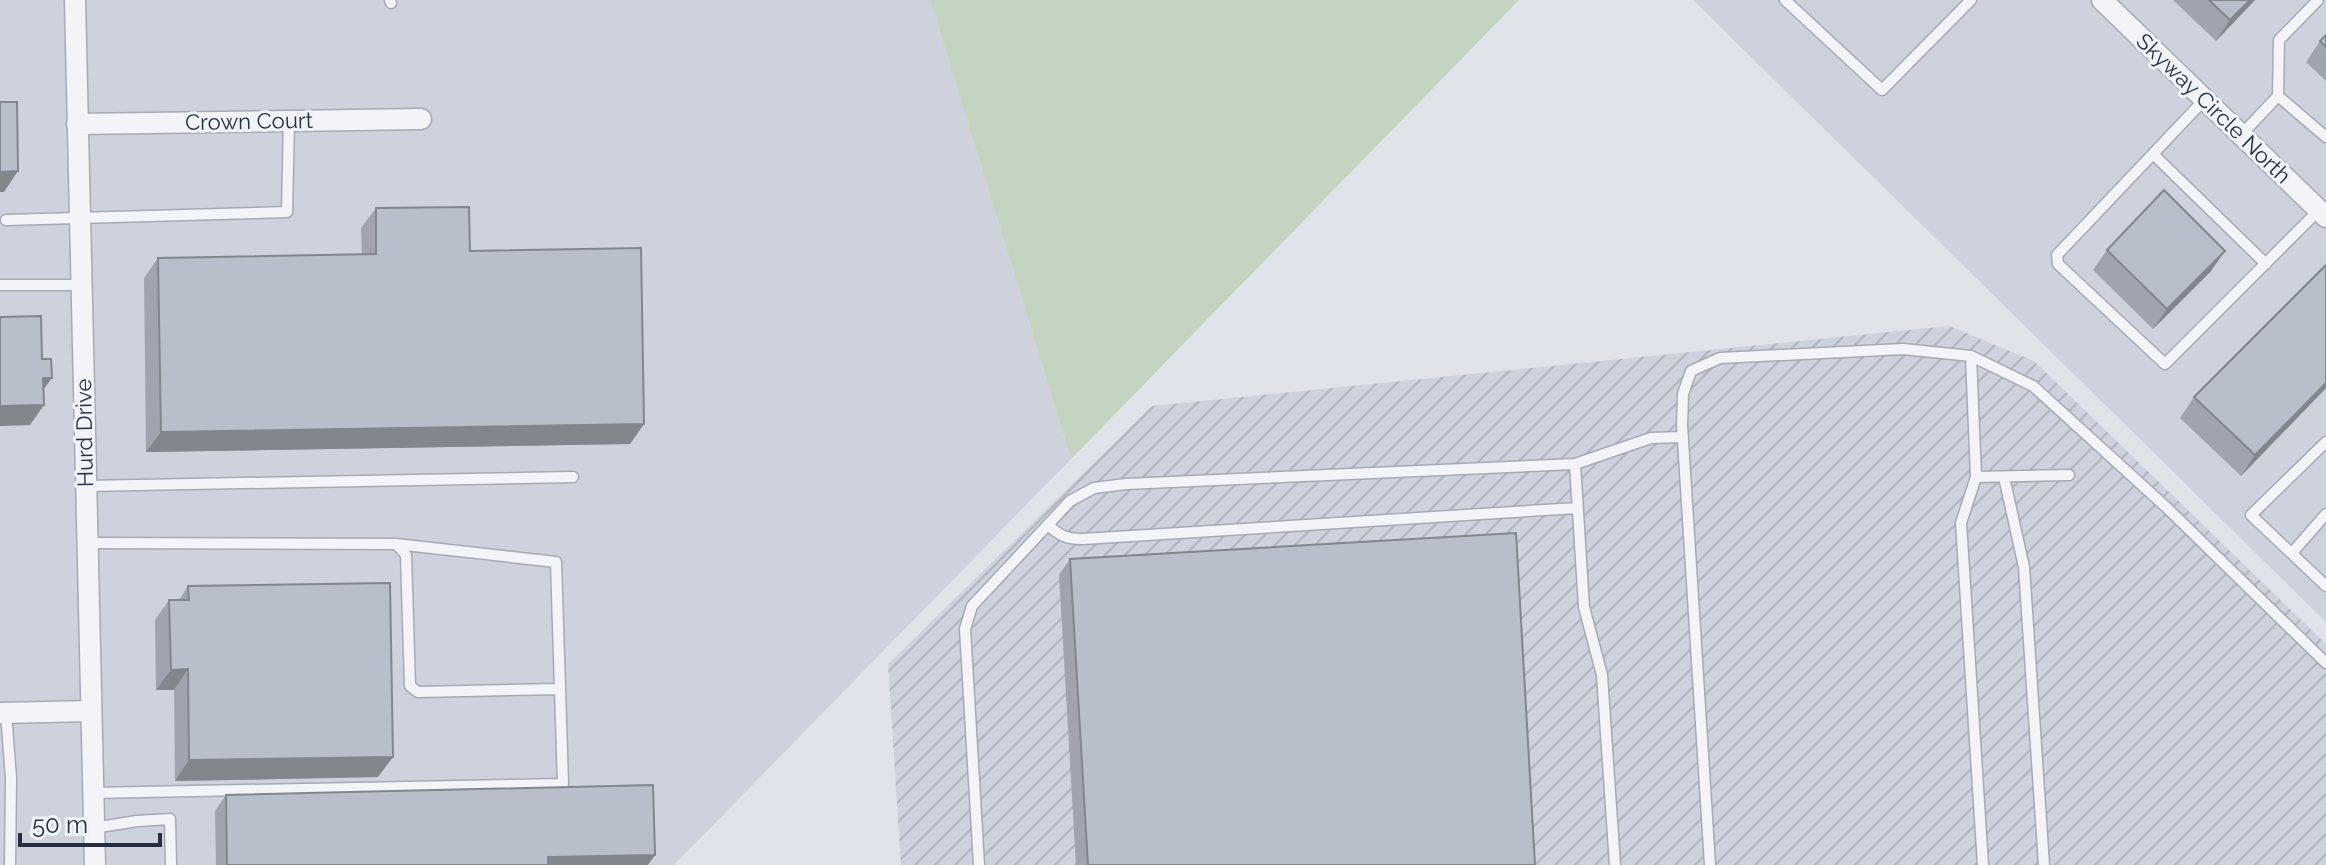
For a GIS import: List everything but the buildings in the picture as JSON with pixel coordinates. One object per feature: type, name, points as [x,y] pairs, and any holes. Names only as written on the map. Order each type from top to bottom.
[{"type":"street","name":"Hurd Drive","points":[[75,0],[95,865]]},
{"type":"street","name":"Skyway Circle North","points":[[2102,0],[2322,213]]},
{"type":"street","name":"Crown Court","points":[[77,124],[421,119]]},
{"type":"street","points":[[3,713],[90,711]]},
{"type":"lane","points":[[1785,0],[1882,90],[1971,0]]},
{"type":"lane","points":[[1951,0],[1961,10]]},
{"type":"lane","points":[[2241,135],[2278,96],[2279,40],[2318,0]]},
{"type":"lane","points":[[2278,96],[2326,137]]},
{"type":"lane","points":[[2205,98],[2057,255],[2058,264],[2165,364],[2322,213]]},
{"type":"lane","points":[[6,220],[287,212],[289,120]]},
{"type":"lane","points":[[2153,154],[2266,264]]},
{"type":"lane","points":[[0,285],[81,285]]},
{"type":"lane","points":[[1710,865],[1683,437],[1683,394],[1691,371],[1720,358],[1903,349],[1971,356],[2033,386],[2166,507],[2326,663]]},
{"type":"lane","points":[[1971,356],[1976,477],[1961,523],[1983,865]]},
{"type":"lane","points":[[979,865],[965,629],[972,606],[1070,501],[1094,488],[1126,484],[1575,464],[1651,438],[1683,437]]},
{"type":"lane","points":[[2326,442],[2251,515],[2326,586]]},
{"type":"lane","points":[[1575,464],[1584,607],[1602,675],[1615,865]]},
{"type":"lane","points":[[1976,477],[2069,475]]},
{"type":"lane","points":[[85,486],[573,477]]},
{"type":"lane","points":[[2004,477],[2024,567],[2044,865]]},
{"type":"lane","points":[[1048,525],[1058,535],[1083,539],[1577,508]]},
{"type":"lane","points":[[2292,553],[2326,514]]},
{"type":"lane","points":[[87,543],[396,544],[556,562],[563,784],[92,793]]},
{"type":"lane","points":[[396,544],[406,555],[410,686],[418,692],[560,689]]},
{"type":"lane","points":[[3,713],[11,778],[10,865]]},
{"type":"lane","points":[[93,828],[149,819],[170,819],[171,865]]},
{"type":"shaded area","points":[[0,0],[930,0],[1071,459],[674,865],[0,865]]},
{"type":"shaded area","points":[[1693,0],[2326,0],[2326,622]]},
{"type":"shaded area","points":[[1949,326],[2034,361],[2326,644],[2326,865],[901,865],[888,664],[1152,406]]},
{"type":"green space","points":[[930,0],[1519,0],[1071,459]]}]
